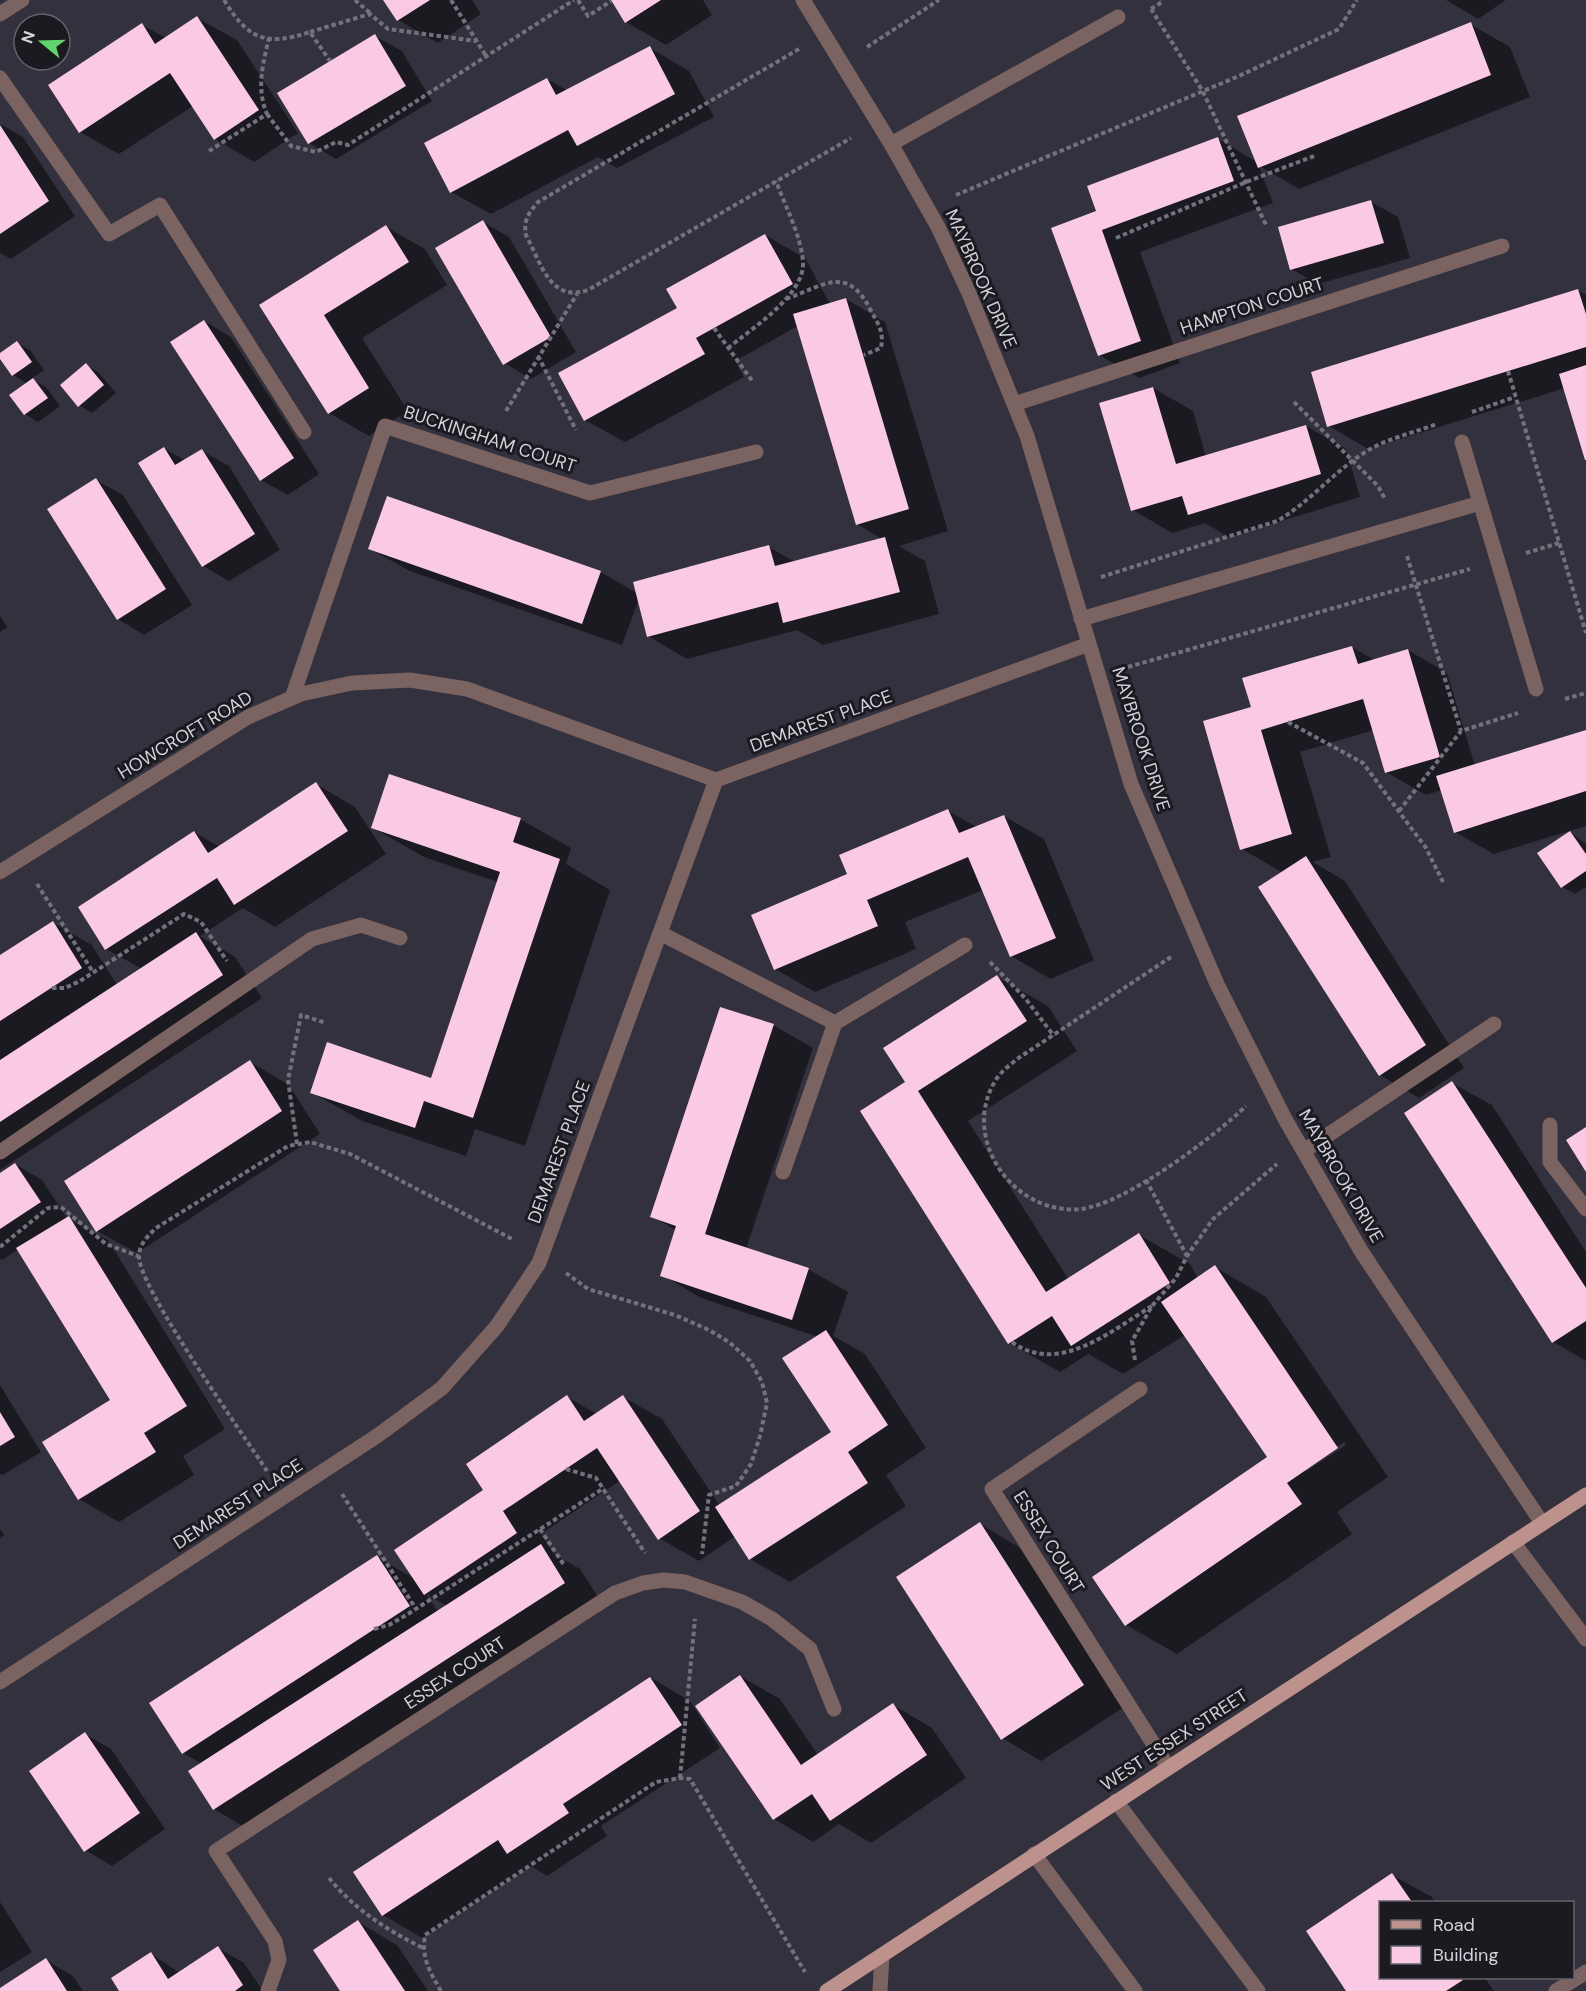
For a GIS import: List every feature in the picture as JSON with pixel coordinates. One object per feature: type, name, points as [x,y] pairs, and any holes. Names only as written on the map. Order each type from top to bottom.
[{"type":"main road","name":"WEST ESSEX STREET","points":[[827,1991],[1586,1495]]},
{"type":"street","name":"MAYBROOK DRIVE","points":[[802,0],[891,144],[927,208],[968,291],[1027,436],[1131,784],[1217,984],[1301,1147],[1360,1251],[1542,1522]]},
{"type":"street","points":[[0,14],[16,2]]},
{"type":"street","points":[[891,144],[1118,17]]},
{"type":"street","points":[[0,78],[109,234],[160,205],[304,432]]},
{"type":"street","name":"HAMPTON COURT","points":[[1014,404],[1502,246]]},
{"type":"street","name":"BUCKINGHAM COURT","points":[[292,698],[385,426],[590,493],[756,452]]},
{"type":"street","points":[[1462,442],[1536,689]]},
{"type":"street","points":[[1081,619],[1480,503]]},
{"type":"street","name":"DEMAREST PLACE","points":[[0,1682],[377,1436],[442,1388],[497,1326],[541,1255],[716,780],[1089,644]]},
{"type":"street","name":"HOWCROFT ROAD","points":[[0,872],[248,717],[292,698],[352,683],[410,680],[467,689],[716,780]]},
{"type":"street","points":[[0,1152],[312,939],[361,925],[400,938]]},
{"type":"street","points":[[660,933],[835,1023]]},
{"type":"street","points":[[783,1172],[835,1023],[965,945]]},
{"type":"street","points":[[1301,1147],[1494,1024]]},
{"type":"street","points":[[1550,1125],[1550,1162],[1586,1209]]},
{"type":"street","name":"ESSEX COURT","points":[[1140,1389],[992,1489],[1168,1767]]},
{"type":"street","points":[[1513,1542],[1586,1639]]},
{"type":"street","name":"ESSEX COURT","points":[[268,1991],[279,1960],[275,1941],[216,1851],[615,1593],[643,1583],[664,1580],[698,1586],[742,1602],[772,1619],[810,1649],[834,1709]]},
{"type":"street","points":[[1116,1801],[1254,1990]]},
{"type":"street","points":[[1034,1854],[1135,1991]]},
{"type":"street","points":[[880,1991],[882,1955]]},
{"type":"street","points":[[1556,1991],[1586,1972]]},
{"type":"path","points":[[224,0],[240,25],[257,36],[269,38],[289,39],[370,14]]},
{"type":"path","points":[[355,0],[388,29],[476,41]]},
{"type":"path","points":[[451,0],[486,56]]},
{"type":"path","points":[[269,38],[261,80],[261,101],[267,114],[291,146],[316,152],[336,142],[348,145],[576,0],[588,16],[611,1]]},
{"type":"path","points":[[842,64],[939,0]]},
{"type":"path","points":[[927,208],[1239,76],[1339,29],[1357,0]]},
{"type":"path","points":[[1151,9],[1202,90],[1266,225]]},
{"type":"path","points":[[310,32],[330,61]]},
{"type":"path","points":[[824,35],[538,202],[524,225],[526,235],[555,288],[567,294],[577,294],[588,290],[878,123]]},
{"type":"path","points":[[209,151],[267,114]]},
{"type":"path","points":[[1116,238],[1245,182],[1317,155]]},
{"type":"path","points":[[728,348],[785,300],[798,281],[803,264],[799,243],[776,182]]},
{"type":"path","points":[[785,300],[836,281],[847,282],[860,290],[883,334],[880,348],[864,355]]},
{"type":"path","points":[[506,411],[577,294]]},
{"type":"path","points":[[714,328],[753,382]]},
{"type":"path","points":[[538,356],[576,430]]},
{"type":"path","points":[[1508,371],[1586,633]]},
{"type":"path","points":[[1463,415],[1515,397]]},
{"type":"path","points":[[1072,587],[1276,520],[1298,509],[1349,465],[1379,444],[1442,423]]},
{"type":"path","points":[[1099,676],[1559,543]]},
{"type":"path","points":[[1563,700],[1586,693]]},
{"type":"path","points":[[1399,812],[1461,731],[1529,710]]},
{"type":"path","points":[[1288,722],[1363,763],[1426,848],[1444,884]]},
{"type":"path","points":[[21,859],[93,972]]},
{"type":"path","points":[[52,988],[65,987],[93,972],[184,914],[201,922],[243,984]]},
{"type":"path","points":[[1198,939],[998,1076],[989,1094],[985,1115],[985,1137],[992,1157],[1003,1177],[1019,1192],[1060,1209],[1082,1209],[1107,1200],[1146,1179],[1221,1130],[1268,1084]]},
{"type":"path","points":[[965,945],[996,966],[1054,1036]]},
{"type":"path","points":[[297,1144],[288,1080],[301,1015],[326,1023]]},
{"type":"path","points":[[284,1497],[154,1298],[138,1256],[142,1242],[156,1228],[288,1146],[310,1142],[350,1154],[541,1255],[588,1289],[675,1315],[719,1336],[750,1361],[762,1382],[767,1403],[751,1464],[736,1486],[709,1496],[680,1778]]},
{"type":"path","points":[[1140,1389],[1132,1341],[1152,1306],[1176,1278],[1186,1256],[1213,1219],[1301,1147]]},
{"type":"path","points":[[1146,1179],[1186,1256]]},
{"type":"path","points":[[0,1247],[48,1208],[61,1207],[106,1244],[138,1256]]},
{"type":"path","points":[[1012,1342],[1033,1354],[1072,1352],[1152,1306]]},
{"type":"path","points":[[566,1469],[596,1478],[647,1556]]},
{"type":"path","points":[[326,1470],[416,1609]]},
{"type":"path","points":[[374,1629],[389,1625],[416,1609],[604,1488]]},
{"type":"path","points":[[540,1529],[564,1565]]},
{"type":"path","points":[[441,1991],[426,1965],[423,1948],[425,1935],[656,1782],[680,1778],[690,1779],[811,1981]]},
{"type":"path","points":[[329,1878],[342,1893],[373,1920],[423,1948]]},
{"type":"building","points":[[383,0],[430,0],[397,21]]},
{"type":"building","points":[[611,0],[661,0],[625,23]]},
{"type":"building","points":[[197,16],[259,110],[214,140],[170,73],[79,133],[48,85],[68,72],[72,72],[72,69],[142,23],[155,44]]},
{"type":"building","points":[[1471,22],[1491,75],[1258,168],[1237,116]]},
{"type":"building","points":[[375,34],[406,86],[308,144],[277,93]]},
{"type":"building","points":[[650,46],[675,94],[577,146],[568,130],[450,193],[424,143],[547,78],[556,95]]},
{"type":"building","points":[[0,125],[49,201],[0,234]]},
{"type":"building","points":[[1218,137],[1234,181],[1102,230],[1141,341],[1098,356],[1051,228],[1096,211],[1087,186]]},
{"type":"building","points":[[1371,200],[1384,243],[1290,270],[1278,227]]},
{"type":"building","points":[[483,220],[551,337],[503,365],[435,248]]},
{"type":"building","points":[[386,225],[409,262],[324,315],[369,388],[328,414],[259,305]]},
{"type":"building","points":[[765,234],[793,284],[696,338],[705,354],[584,421],[558,373],[677,308],[666,289]]},
{"type":"building","points":[[1578,289],[1586,314],[1586,347],[1327,427],[1311,372]]},
{"type":"building","points":[[846,298],[909,509],[856,525],[793,314]]},
{"type":"building","points":[[204,320],[294,458],[260,481],[170,342]]},
{"type":"building","points":[[17,341],[32,362],[12,376],[0,359],[0,353]]},
{"type":"building","points":[[86,363],[104,385],[78,407],[60,385]]},
{"type":"building","points":[[1586,365],[1586,460],[1585,460],[1559,374]]},
{"type":"building","points":[[33,378],[48,398],[24,415],[9,395]]},
{"type":"building","points":[[1153,387],[1176,464],[1306,425],[1321,474],[1188,515],[1182,496],[1131,511],[1099,403]]},
{"type":"building","points":[[164,447],[175,465],[202,449],[255,534],[202,567],[138,463]]},
{"type":"building","points":[[96,478],[166,589],[117,620],[47,509]]},
{"type":"building","points":[[387,496],[601,571],[582,624],[368,549]]},
{"type":"building","points":[[885,537],[900,592],[783,623],[778,602],[647,637],[633,582],[769,545],[775,566]]},
{"type":"building","points":[[1352,646],[1358,664],[1408,649],[1440,757],[1385,773],[1363,699],[1261,730],[1292,834],[1240,850],[1203,721],[1251,707],[1242,678]]},
{"type":"building","points":[[1586,730],[1586,791],[1454,833],[1436,776]]},
{"type":"building","points":[[389,774],[521,818],[513,842],[560,859],[473,1118],[424,1101],[415,1128],[310,1093],[327,1042],[431,1078],[500,872],[371,828]]},
{"type":"building","points":[[316,782],[348,831],[234,905],[217,878],[105,950],[78,907],[194,831],[208,853]]},
{"type":"building","points":[[948,809],[959,833],[1004,815],[1056,938],[1010,957],[968,857],[867,900],[878,926],[774,970],[751,915],[847,874],[839,855]]},
{"type":"building","points":[[1570,831],[1586,854],[1586,871],[1561,888],[1537,853]]},
{"type":"building","points":[[1306,856],[1426,1045],[1379,1076],[1258,887]]},
{"type":"building","points":[[53,921],[82,968],[0,1021],[0,955]]},
{"type":"building","points":[[196,932],[223,975],[0,1122],[0,1060]]},
{"type":"building","points":[[997,975],[1027,1021],[918,1091],[1046,1292],[1139,1233],[1170,1283],[1071,1346],[1052,1316],[1008,1344],[860,1111],[905,1082],[883,1048]]},
{"type":"building","points":[[720,1007],[774,1024],[705,1234],[809,1268],[792,1320],[660,1276],[676,1226],[650,1217]]},
{"type":"building","points":[[250,1060],[282,1111],[96,1232],[64,1181]]},
{"type":"building","points":[[1452,1081],[1586,1288],[1586,1321],[1552,1343],[1404,1113]]},
{"type":"building","points":[[1586,1127],[1586,1172],[1566,1140]]},
{"type":"building","points":[[15,1163],[41,1202],[0,1229],[0,1173]]},
{"type":"building","points":[[69,1216],[187,1406],[144,1433],[156,1452],[78,1500],[42,1442],[110,1400],[16,1248]]},
{"type":"building","points":[[1215,1265],[1338,1448],[1287,1483],[1302,1504],[1125,1626],[1092,1577],[1267,1457],[1161,1302]]},
{"type":"building","points":[[826,1330],[888,1425],[848,1452],[868,1483],[749,1560],[715,1507],[831,1432],[782,1358]]},
{"type":"building","points":[[567,1395],[584,1421],[623,1395],[700,1511],[658,1540],[597,1448],[503,1511],[517,1533],[424,1595],[394,1550],[483,1490],[466,1464]]},
{"type":"building","points":[[0,1412],[15,1437],[0,1446]]},
{"type":"building","points":[[980,1522],[1084,1685],[1001,1740],[896,1577]]},
{"type":"building","points":[[541,1544],[565,1583],[213,1810],[188,1771]]},
{"type":"building","points":[[377,1555],[410,1606],[182,1754],[149,1703]]},
{"type":"building","points":[[740,1675],[801,1765],[893,1703],[927,1755],[830,1821],[812,1794],[773,1820],[695,1706]]},
{"type":"building","points":[[650,1677],[682,1725],[563,1804],[569,1813],[507,1854],[498,1840],[382,1916],[353,1872]]},
{"type":"building","points":[[85,1732],[140,1813],[84,1852],[29,1771]]},
{"type":"building","points":[[1392,1873],[1411,1901],[1379,1901],[1379,1979],[1463,1980],[1446,1991],[1346,1991],[1306,1931]]},
{"type":"building","points":[[358,1920],[405,1991],[340,1991],[313,1950]]},
{"type":"building","points":[[218,1946],[243,1985],[235,1991],[119,1991],[111,1978],[151,1952],[168,1979]]},
{"type":"building","points":[[46,1958],[67,1991],[0,1991],[0,1988]]}]
